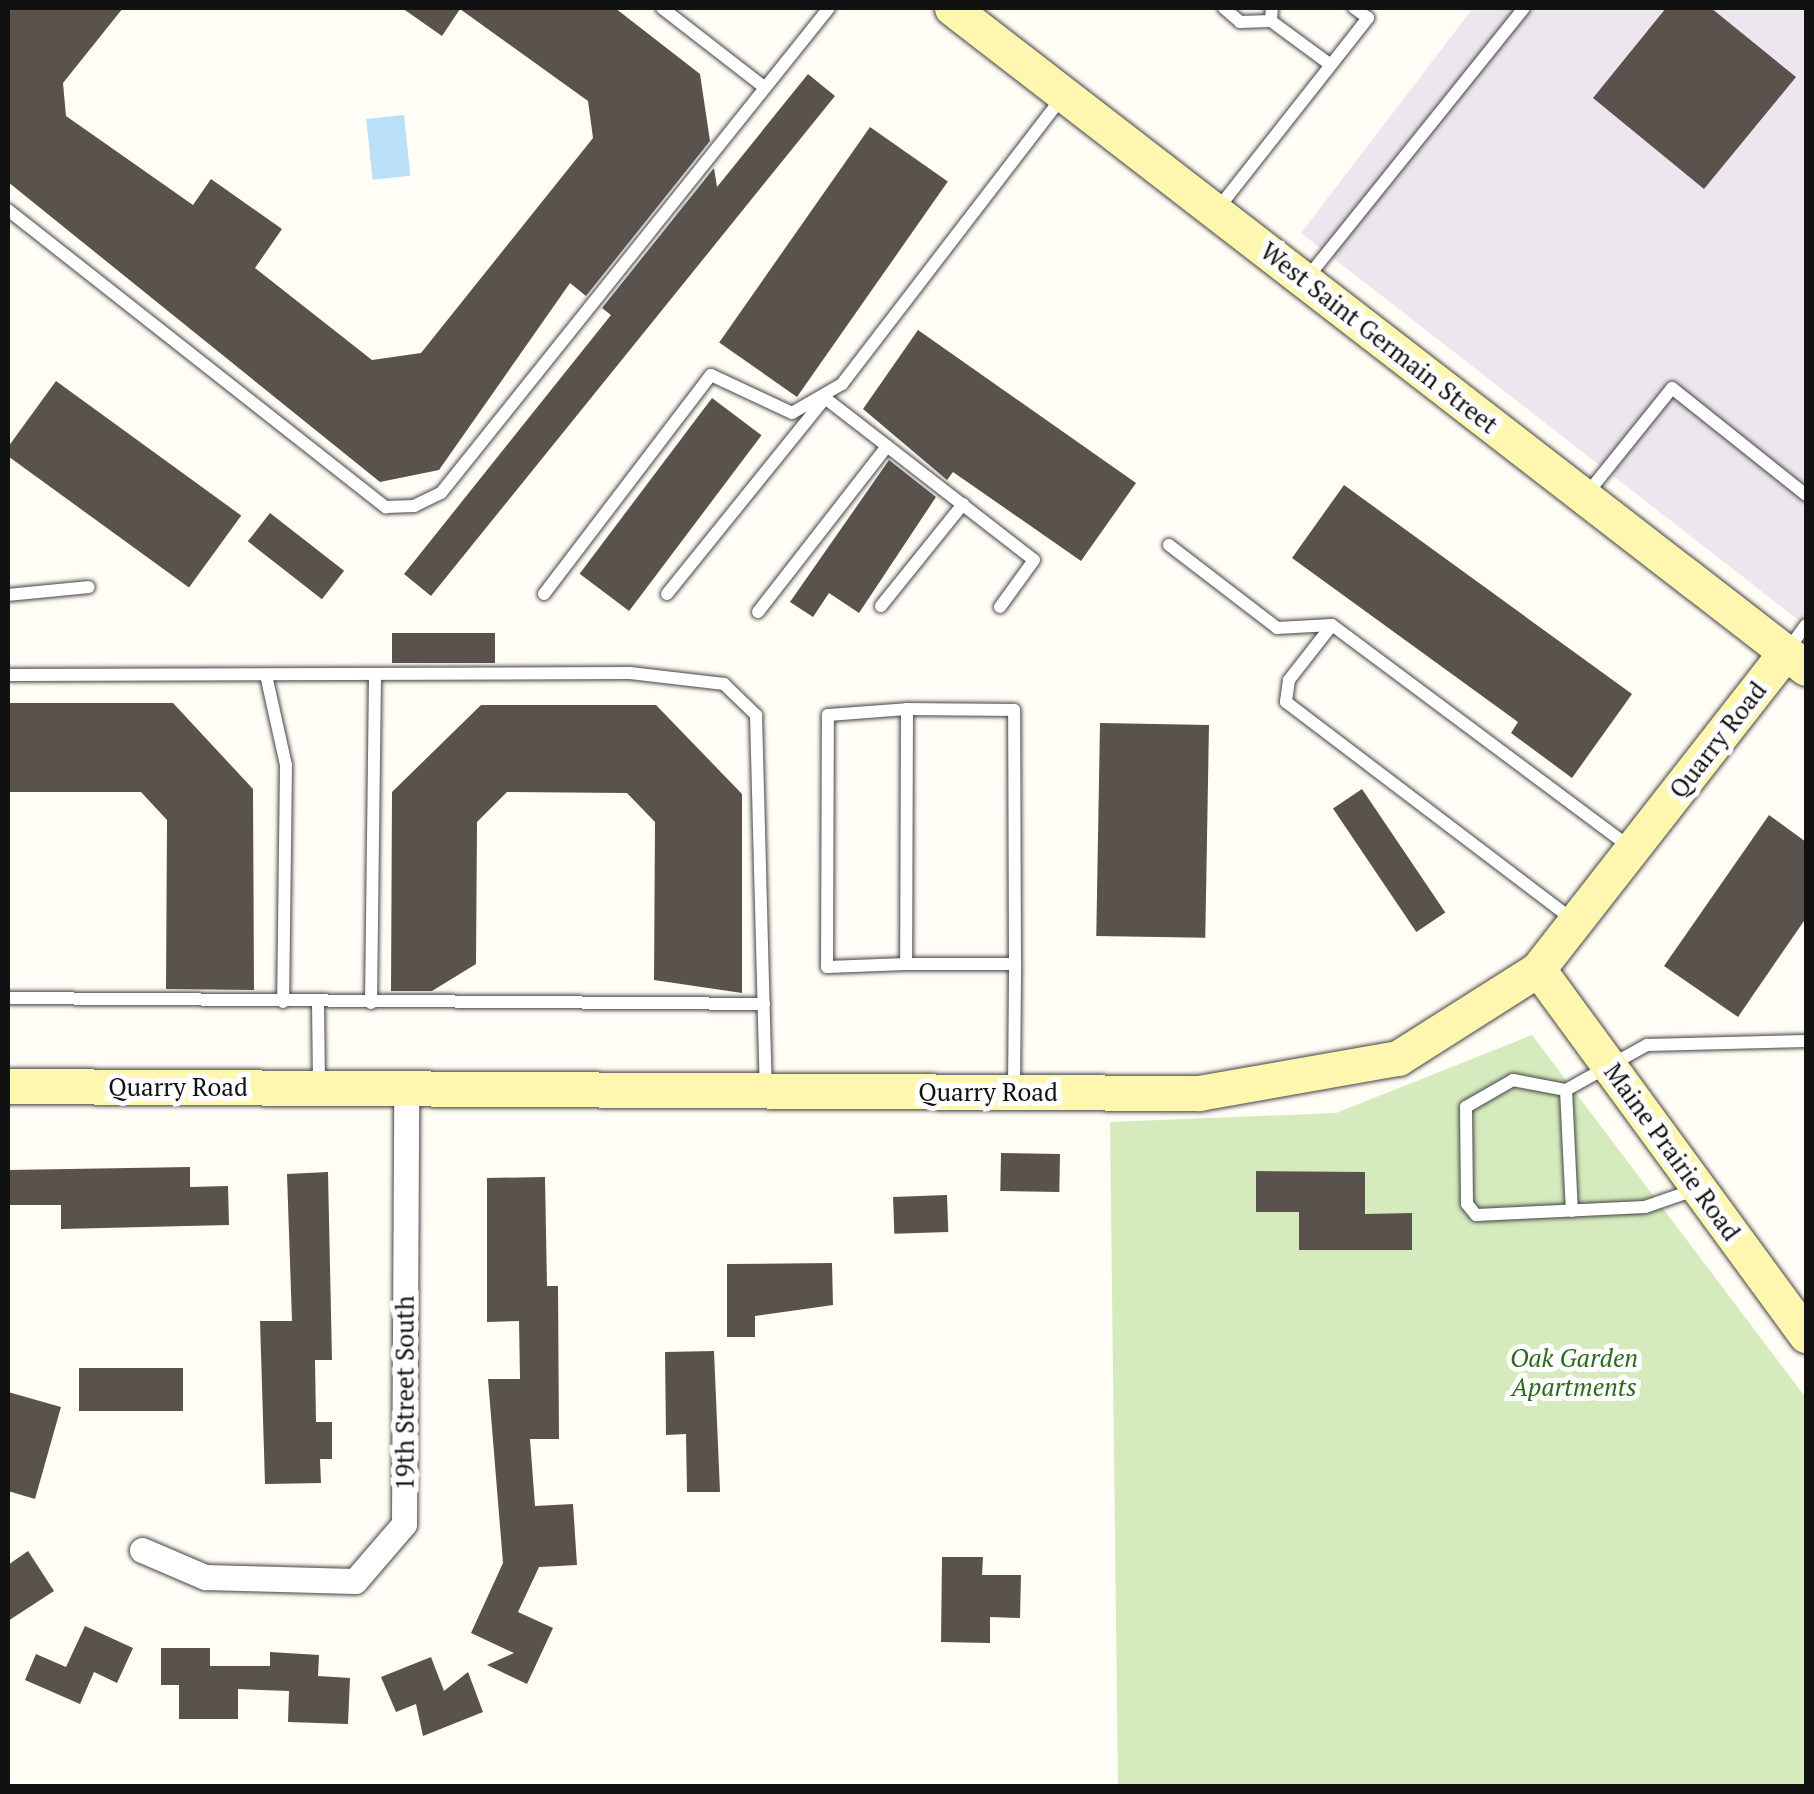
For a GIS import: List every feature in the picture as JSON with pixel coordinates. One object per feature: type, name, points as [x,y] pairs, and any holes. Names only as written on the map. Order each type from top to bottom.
[{"type":"street","name":"West Saint Germain Street","points":[[952,8],[987,21],[1064,95],[1584,497],[1800,649]]},
{"type":"street","name":"Quarry Road","points":[[8,1086],[1199,1093],[1398,1058],[1538,969],[1632,849],[1800,649]]},
{"type":"street","name":"Maine Prairie Road","points":[[1538,969],[1803,1324]]},
{"type":"street","name":"19th Street South","points":[[142,1550],[205,1577],[355,1580],[404,1524],[406,1088]]},
{"type":"lane","points":[[662,8],[765,88]]},
{"type":"lane","points":[[8,210],[386,507],[414,506],[441,493],[830,8]]},
{"type":"lane","points":[[1224,8],[1240,22],[1272,14],[1331,64]]},
{"type":"lane","points":[[1216,212],[1368,18],[1354,8]]},
{"type":"lane","points":[[1305,280],[1524,8]]},
{"type":"lane","points":[[667,594],[1064,95]]},
{"type":"lane","points":[[544,594],[711,375],[776,410],[825,398]]},
{"type":"lane","points":[[1584,497],[1672,388],[1806,494]]},
{"type":"lane","points":[[825,398],[1034,560],[1000,607]]},
{"type":"lane","points":[[758,612],[887,446]]},
{"type":"lane","points":[[881,606],[962,504]]},
{"type":"lane","points":[[1170,544],[1277,628],[1332,624],[1632,849]]},
{"type":"lane","points":[[8,595],[89,587]]},
{"type":"lane","points":[[1332,624],[1289,680],[1286,702],[1575,922]]},
{"type":"lane","points":[[8,675],[630,672],[724,684],[756,714],[766,1090]]},
{"type":"lane","points":[[266,674],[286,765],[283,1002]]},
{"type":"lane","points":[[371,1003],[375,674]]},
{"type":"lane","points":[[906,964],[907,708]]},
{"type":"lane","points":[[1014,1092],[1015,964],[1014,710],[907,708],[828,715],[827,967],[1015,964]]},
{"type":"lane","points":[[8,998],[764,1004]]},
{"type":"lane","points":[[318,1002],[319,1088]]},
{"type":"lane","points":[[1699,1188],[1645,1207],[1476,1215],[1468,1204],[1466,1108],[1513,1080],[1566,1090],[1662,1042],[1806,1041]]},
{"type":"lane","points":[[1566,1090],[1572,1210]]},
{"type":"shaded area","points":[[1473,8],[1806,8],[1806,626],[1301,233]]},
{"type":"green space","name":"Oak Garden Apartments","points":[[1532,1035],[1806,1398],[1806,1786],[1118,1786],[1110,1122],[1336,1113]]},
{"type":"water","points":[[404,115],[410,176],[373,180],[366,119]]},
{"type":"building","points":[[8,8],[123,8],[63,83],[66,116],[193,205],[211,179],[282,229],[255,268],[372,360],[421,353],[593,138],[588,101],[460,9],[442,36],[402,8],[615,8],[700,74],[710,141],[586,296],[570,283],[439,470],[380,482],[8,182]]},
{"type":"building","points":[[1666,8],[1711,8],[1796,77],[1704,189],[1593,98]]},
{"type":"building","points":[[808,74],[835,96],[431,596],[404,574],[611,315],[602,308],[714,168],[717,187]]},
{"type":"building","points":[[870,127],[948,181],[797,397],[719,342]]},
{"type":"building","points":[[918,330],[1136,483],[1081,561],[953,472],[947,480],[863,409]]},
{"type":"building","points":[[56,381],[241,516],[189,588],[8,456],[8,447]]},
{"type":"building","points":[[712,398],[762,435],[629,611],[580,574]]},
{"type":"building","points":[[889,460],[936,497],[859,613],[829,593],[813,617],[790,602]]},
{"type":"building","points":[[1344,485],[1632,694],[1572,778],[1511,733],[1518,722],[1292,558]]},
{"type":"building","points":[[270,513],[344,571],[322,599],[248,541]]},
{"type":"building","points":[[392,633],[495,633],[495,663],[392,663]]},
{"type":"building","points":[[8,703],[173,703],[253,789],[254,990],[166,989],[167,820],[141,792],[8,792]]},
{"type":"building","points":[[481,705],[656,705],[742,794],[742,993],[654,980],[655,822],[627,793],[507,792],[477,822],[476,964],[432,991],[391,991],[392,792]]},
{"type":"building","points":[[1100,723],[1209,725],[1205,938],[1096,936]]},
{"type":"building","points":[[1362,789],[1445,913],[1416,932],[1333,809]]},
{"type":"building","points":[[1769,815],[1806,842],[1806,918],[1738,1017],[1664,966]]},
{"type":"building","points":[[1001,1153],[1060,1154],[1059,1192],[1000,1191]]},
{"type":"building","points":[[190,1167],[190,1187],[228,1186],[229,1225],[61,1229],[61,1205],[8,1205],[8,1170]]},
{"type":"building","points":[[1256,1171],[1365,1172],[1365,1214],[1412,1213],[1412,1250],[1299,1250],[1299,1212],[1256,1212]]},
{"type":"building","points":[[328,1172],[332,1360],[315,1360],[316,1422],[332,1422],[332,1459],[320,1459],[321,1483],[265,1484],[260,1321],[292,1321],[287,1174]]},
{"type":"building","points":[[545,1177],[547,1286],[558,1286],[559,1439],[530,1439],[535,1506],[573,1504],[577,1565],[539,1567],[518,1612],[553,1628],[527,1684],[487,1665],[514,1653],[471,1633],[503,1563],[488,1379],[520,1379],[519,1321],[487,1322],[487,1178]]},
{"type":"building","points":[[947,1195],[948,1232],[894,1234],[893,1197]]},
{"type":"building","points":[[832,1263],[833,1305],[755,1316],[755,1337],[727,1337],[727,1264]]},
{"type":"building","points":[[714,1351],[720,1492],[687,1492],[686,1434],[666,1435],[665,1352]]},
{"type":"building","points":[[79,1368],[183,1368],[183,1411],[79,1411]]},
{"type":"building","points":[[8,1392],[61,1407],[35,1499],[8,1491]]},
{"type":"building","points":[[28,1551],[54,1591],[8,1621],[8,1565]]},
{"type":"building","points":[[942,1557],[983,1557],[982,1575],[1021,1575],[1020,1618],[990,1617],[990,1643],[941,1642]]},
{"type":"building","points":[[85,1626],[133,1648],[117,1683],[94,1672],[80,1704],[25,1680],[36,1654],[66,1667]]},
{"type":"building","points":[[161,1648],[210,1648],[210,1666],[270,1666],[270,1652],[319,1655],[318,1676],[350,1678],[348,1724],[288,1722],[289,1691],[238,1689],[238,1719],[179,1719],[179,1685],[161,1685]]},
{"type":"building","points":[[431,1657],[444,1691],[468,1672],[483,1712],[423,1736],[416,1704],[396,1712],[381,1677]]}]
